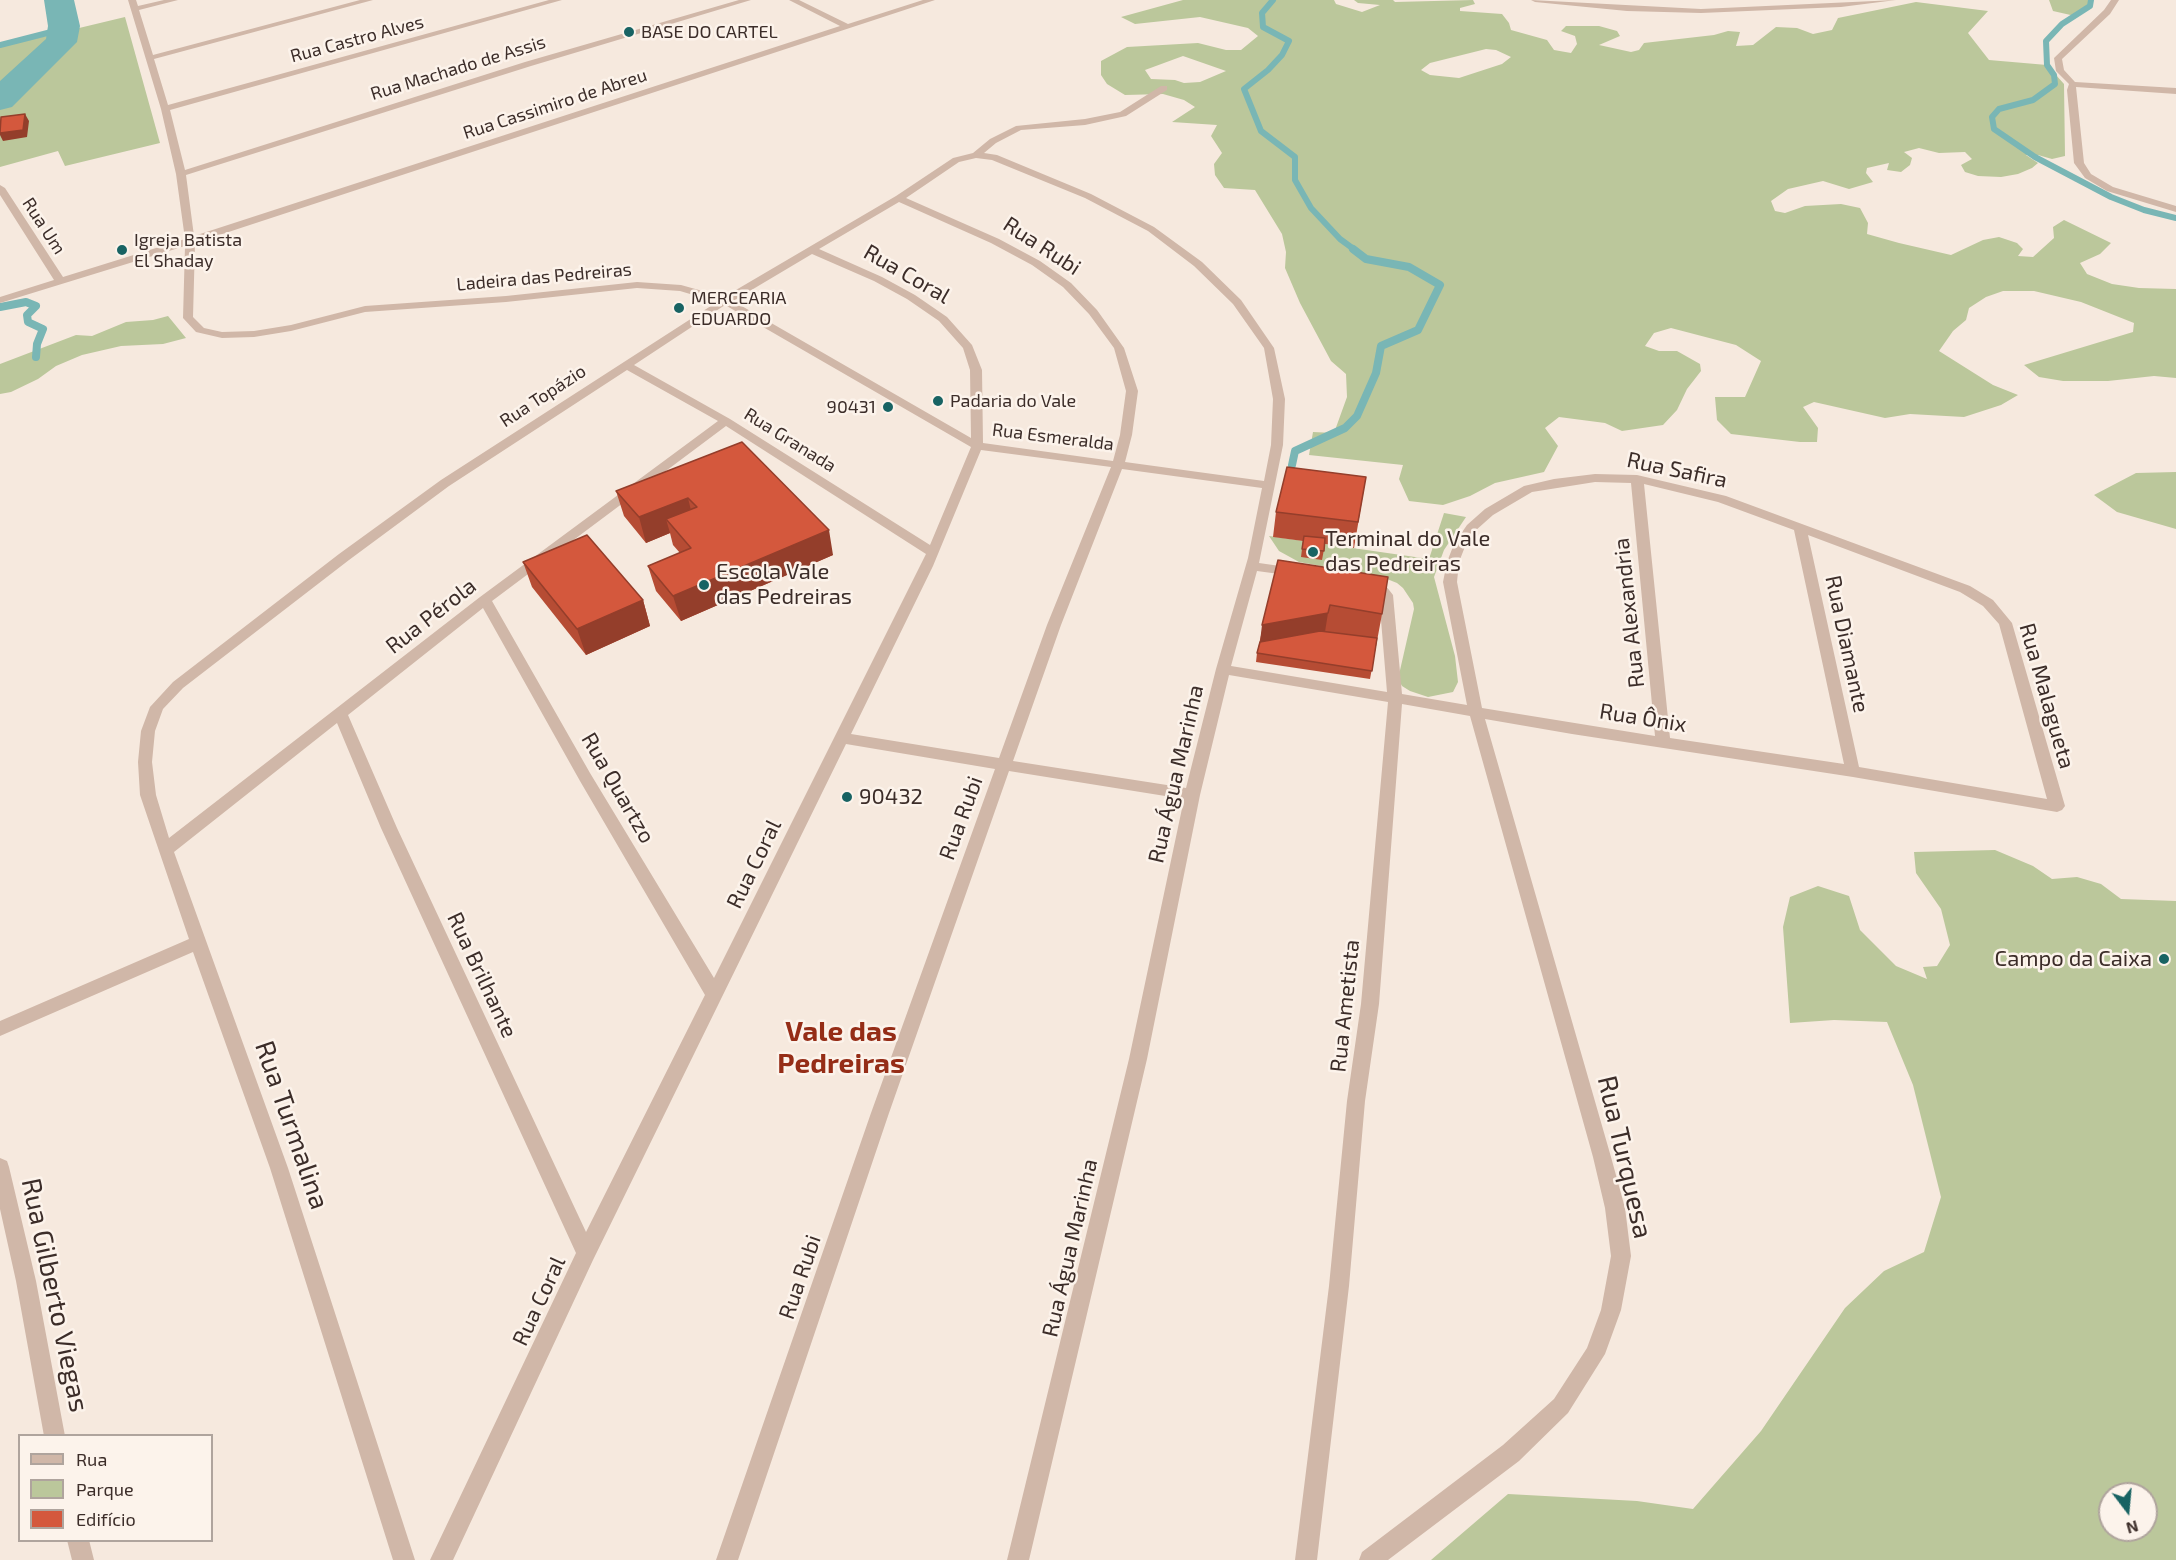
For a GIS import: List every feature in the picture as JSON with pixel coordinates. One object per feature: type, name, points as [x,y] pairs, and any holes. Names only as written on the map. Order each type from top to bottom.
[{"type":"street","points":[[134,5],[174,0]]},
{"type":"street","points":[[150,58],[369,0]]},
{"type":"street","name":"Rua Castro Alves","points":[[165,109],[558,0]]},
{"type":"street","name":"Rua Machado de Assis","points":[[181,174],[528,63],[747,0]]},
{"type":"street","points":[[793,0],[848,27]]},
{"type":"street","name":"Rua Cassimiro de Abreu","points":[[0,300],[190,241],[442,157],[931,0]]},
{"type":"street","points":[[1535,0],[1627,9],[1701,11],[1841,5],[1892,0]]},
{"type":"street","points":[[2115,0],[2107,12],[2058,58],[2060,71],[2073,84],[2176,91]]},
{"type":"street","name":"Ladeira das Pedreiras","points":[[134,5],[165,109],[181,174],[190,241],[188,318],[200,330],[222,335],[254,334],[291,328],[365,309],[506,299],[637,285],[681,288],[725,301]]},
{"type":"street","points":[[2073,84],[2071,90],[2079,163],[2083,170],[2095,181],[2110,189],[2176,209]]},
{"type":"street","name":"Rua Topázio","points":[[157,707],[178,685],[445,483],[725,301],[899,198],[956,160],[976,155],[993,141],[1019,128],[1085,122],[1123,114],[1164,88]]},
{"type":"street","name":"Rua Água Marinha","points":[[976,155],[994,157],[1088,196],[1151,229],[1198,264],[1237,302],[1269,348],[1279,399],[1277,445],[1252,566],[1222,669],[1192,795],[1138,1059],[1018,1560]]},
{"type":"street","name":"Rua Um","points":[[0,188],[60,281]]},
{"type":"street","name":"Rua Rubi","points":[[727,1560],[880,1113],[1004,765],[1054,625],[1118,464],[1126,435],[1132,391],[1119,348],[1093,312],[1067,285],[1036,263],[995,241],[899,198]]},
{"type":"street","name":"Rua Coral","points":[[441,1560],[586,1253],[715,996],[932,552],[977,446],[976,370],[968,347],[943,319],[911,297],[878,279],[810,249]]},
{"type":"street","name":"Rua Esmeralda","points":[[725,301],[977,446],[1269,485]]},
{"type":"street","name":"Rua Granada","points":[[625,364],[726,421],[932,552]]},
{"type":"street","name":"Rua Pérola","points":[[165,849],[485,600],[726,421]]},
{"type":"street","name":"Rua Safira","points":[[1476,712],[1450,582],[1453,562],[1460,544],[1471,528],[1489,512],[1528,489],[1554,483],[1595,478],[1637,479],[1722,499],[1965,589],[1988,603]]},
{"type":"street","name":"Rua Alexandria","points":[[1637,479],[1663,743]]},
{"type":"street","name":"Rua Diamante","points":[[1800,527],[1853,771]]},
{"type":"street","points":[[1252,566],[1303,574]]},
{"type":"street","name":"Rua Ametista","points":[[1306,1560],[1339,1286],[1356,1101],[1370,1004],[1395,698],[1386,595],[1377,586],[1355,581]]},
{"type":"street","name":"Rua Quartzo","points":[[485,600],[585,777],[715,996]]},
{"type":"street","name":"Rua Malagueta","points":[[1988,603],[2005,623],[2057,806]]},
{"type":"street","name":"Rua Ônix","points":[[1222,669],[2057,806]]},
{"type":"street","name":"Rua Turmalina","points":[[157,707],[148,731],[145,762],[148,795],[165,849],[279,1168],[404,1560]]},
{"type":"street","name":"Rua Turquesa","points":[[1370,1560],[1511,1453],[1561,1406],[1595,1354],[1611,1310],[1621,1256],[1615,1208],[1602,1156],[1476,712]]},
{"type":"street","name":"Rua Brilhante","points":[[340,714],[388,828],[586,1253]]},
{"type":"street","points":[[840,738],[1192,795]]},
{"type":"street","points":[[0,1029],[199,942]]},
{"type":"street","name":"Rua Gilberto Viegas","points":[[0,1167],[26,1281],[55,1434]]},
{"type":"street","points":[[78,1542],[82,1560]]},
{"type":"green space","points":[[1183,0],[1334,0],[1336,4],[1362,12],[1380,5],[1358,3],[1354,0],[1393,0],[1395,2],[1473,0],[1475,4],[1460,8],[1460,11],[1502,14],[1511,30],[1547,40],[1554,50],[1571,53],[1577,44],[1575,36],[1561,31],[1566,26],[1599,26],[1617,31],[1620,36],[1599,45],[1631,52],[1639,50],[1644,43],[1714,35],[1728,31],[1740,32],[1736,46],[1753,45],[1776,27],[1797,28],[1813,34],[1832,30],[1838,18],[1916,2],[1988,11],[1968,33],[1989,60],[2047,65],[2064,84],[2065,156],[2052,159],[2038,155],[2026,155],[2038,163],[2018,174],[2001,177],[1978,176],[1965,172],[1961,165],[1972,159],[1965,152],[1939,153],[1919,148],[1904,152],[1912,158],[1910,165],[1901,172],[1887,170],[1889,163],[1867,168],[1866,173],[1873,182],[1849,189],[1823,181],[1788,189],[1771,201],[1775,211],[1785,213],[1805,206],[1841,204],[1860,208],[1868,223],[1867,234],[1951,255],[1983,240],[1999,237],[2017,243],[2023,249],[2018,256],[2033,257],[2054,238],[2053,227],[2064,220],[2111,243],[2100,254],[2080,263],[2087,274],[2112,284],[2139,288],[2176,289],[2176,378],[2154,376],[2108,381],[2063,381],[2039,377],[2024,365],[2133,332],[2134,323],[2081,302],[2034,291],[2003,291],[1986,297],[1969,308],[1966,320],[1953,331],[1939,351],[1993,385],[2018,395],[2001,405],[1964,417],[1910,414],[1885,418],[1814,402],[1803,407],[1818,428],[1817,442],[1800,442],[1731,434],[1717,420],[1715,397],[1745,397],[1761,361],[1736,345],[1671,328],[1654,333],[1645,346],[1659,351],[1677,351],[1700,364],[1701,371],[1687,389],[1677,410],[1663,425],[1622,431],[1605,423],[1559,417],[1545,428],[1558,446],[1544,472],[1495,483],[1470,496],[1443,505],[1409,501],[1399,479],[1403,465],[1309,455],[1313,432],[1334,433],[1347,397],[1346,374],[1331,361],[1300,303],[1285,268],[1286,252],[1282,234],[1255,190],[1224,188],[1215,175],[1214,164],[1222,153],[1211,136],[1217,125],[1172,122],[1195,107],[1184,100],[1163,94],[1125,95],[1107,84],[1101,75],[1101,61],[1127,47],[1198,43],[1226,50],[1241,50],[1258,36],[1248,28],[1200,17],[1135,24],[1121,17]],"holes":[[[1486,49],[1496,50],[1511,57],[1502,64],[1459,78],[1430,75],[1421,70],[1430,63]],[[1183,56],[1226,71],[1200,82],[1184,83],[1175,80],[1151,79],[1145,70]]]},
{"type":"green space","points":[[2049,0],[2091,0],[2090,6],[2075,16],[2053,11]]},
{"type":"green space","points":[[125,17],[160,143],[65,166],[58,151],[0,167],[0,47]]},
{"type":"green space","points":[[168,316],[186,338],[163,344],[121,346],[82,355],[56,366],[38,379],[11,392],[0,394],[0,364],[76,335],[92,336],[126,322],[153,320]]},
{"type":"green space","points":[[2176,472],[2176,529],[2117,512],[2094,495],[2136,473]]},
{"type":"green space","points":[[1444,513],[1466,517],[1444,550],[1434,577],[1455,656],[1458,682],[1453,692],[1428,697],[1410,691],[1402,686],[1398,679],[1414,609],[1413,603],[1403,588],[1382,577],[1299,562],[1279,551],[1269,536],[1429,559]]},
{"type":"green space","points":[[1995,850],[2033,866],[2052,879],[2077,877],[2101,884],[2121,899],[2176,901],[2176,1560],[1431,1560],[1508,1494],[1637,1501],[1693,1509],[1761,1431],[1845,1308],[1884,1271],[1924,1252],[1941,1197],[1913,1085],[1887,1022],[1834,1020],[1790,1023],[1783,927],[1790,897],[1818,886],[1849,896],[1860,930],[1896,966],[1927,979],[1923,967],[1937,966],[1950,945],[1941,909],[1916,873],[1914,852]]},
{"type":"building","points":[[25,114],[23,130],[0,133],[1,117]]},
{"type":"building","points":[[742,442],[829,530],[673,596],[648,566],[691,548],[666,519],[697,507],[688,498],[639,517],[616,491]]},
{"type":"building","points":[[1287,467],[1366,477],[1358,522],[1276,512]]},
{"type":"building","points":[[587,535],[643,600],[577,629],[523,562]]},
{"type":"building","points":[[1304,536],[1325,538],[1324,551],[1302,549]]},
{"type":"building","points":[[1278,560],[1388,577],[1382,614],[1330,605],[1328,613],[1262,625]]},
{"type":"building","points":[[1320,631],[1377,638],[1372,671],[1257,653],[1260,642]]},
{"type":"waterway","points":[[0,100],[61,42],[64,26],[59,0]]},
{"type":"waterway","points":[[1273,0],[1262,13],[1263,27],[1289,41],[1282,55],[1268,70],[1244,89],[1261,131],[1295,157],[1295,180],[1311,208],[1340,239],[1355,250]]},
{"type":"waterway","points":[[2091,0],[2090,6],[2062,24],[2046,41],[2047,65],[2054,75],[2055,84],[2033,100],[1999,109],[1992,117],[1994,129],[2035,157],[2111,197],[2144,210],[2176,218]]},
{"type":"waterway","points":[[0,45],[63,29]]},
{"type":"waterway","points":[[1292,465],[1295,451],[1345,428],[1357,416],[1376,373],[1381,346],[1418,330],[1440,285],[1409,267],[1366,259],[1353,249]]},
{"type":"waterway","points":[[0,307],[26,302],[36,306],[27,315],[28,322],[43,329],[37,344],[36,357]]},
{"type":"place","name":"BASE DO CARTEL","points":[[629,32]]},
{"type":"place","name":"Igreja Batista El Shaday","points":[[122,250]]},
{"type":"place","name":"MERCEARIA EDUARDO","points":[[679,308]]},
{"type":"place","name":"Padaria do Vale","points":[[938,401]]},
{"type":"place","name":"90431","points":[[888,407]]},
{"type":"place","name":"Terminal do Vale das Pedreiras","points":[[1313,552]]},
{"type":"place","name":"Escola Vale das Pedreiras","points":[[704,585]]},
{"type":"place","name":"90432","points":[[847,797]]},
{"type":"place","name":"Campo da Caixa","points":[[2164,959]]},
{"type":"district","name":"Vale das Pedreiras","points":[[841,1048]]}]
